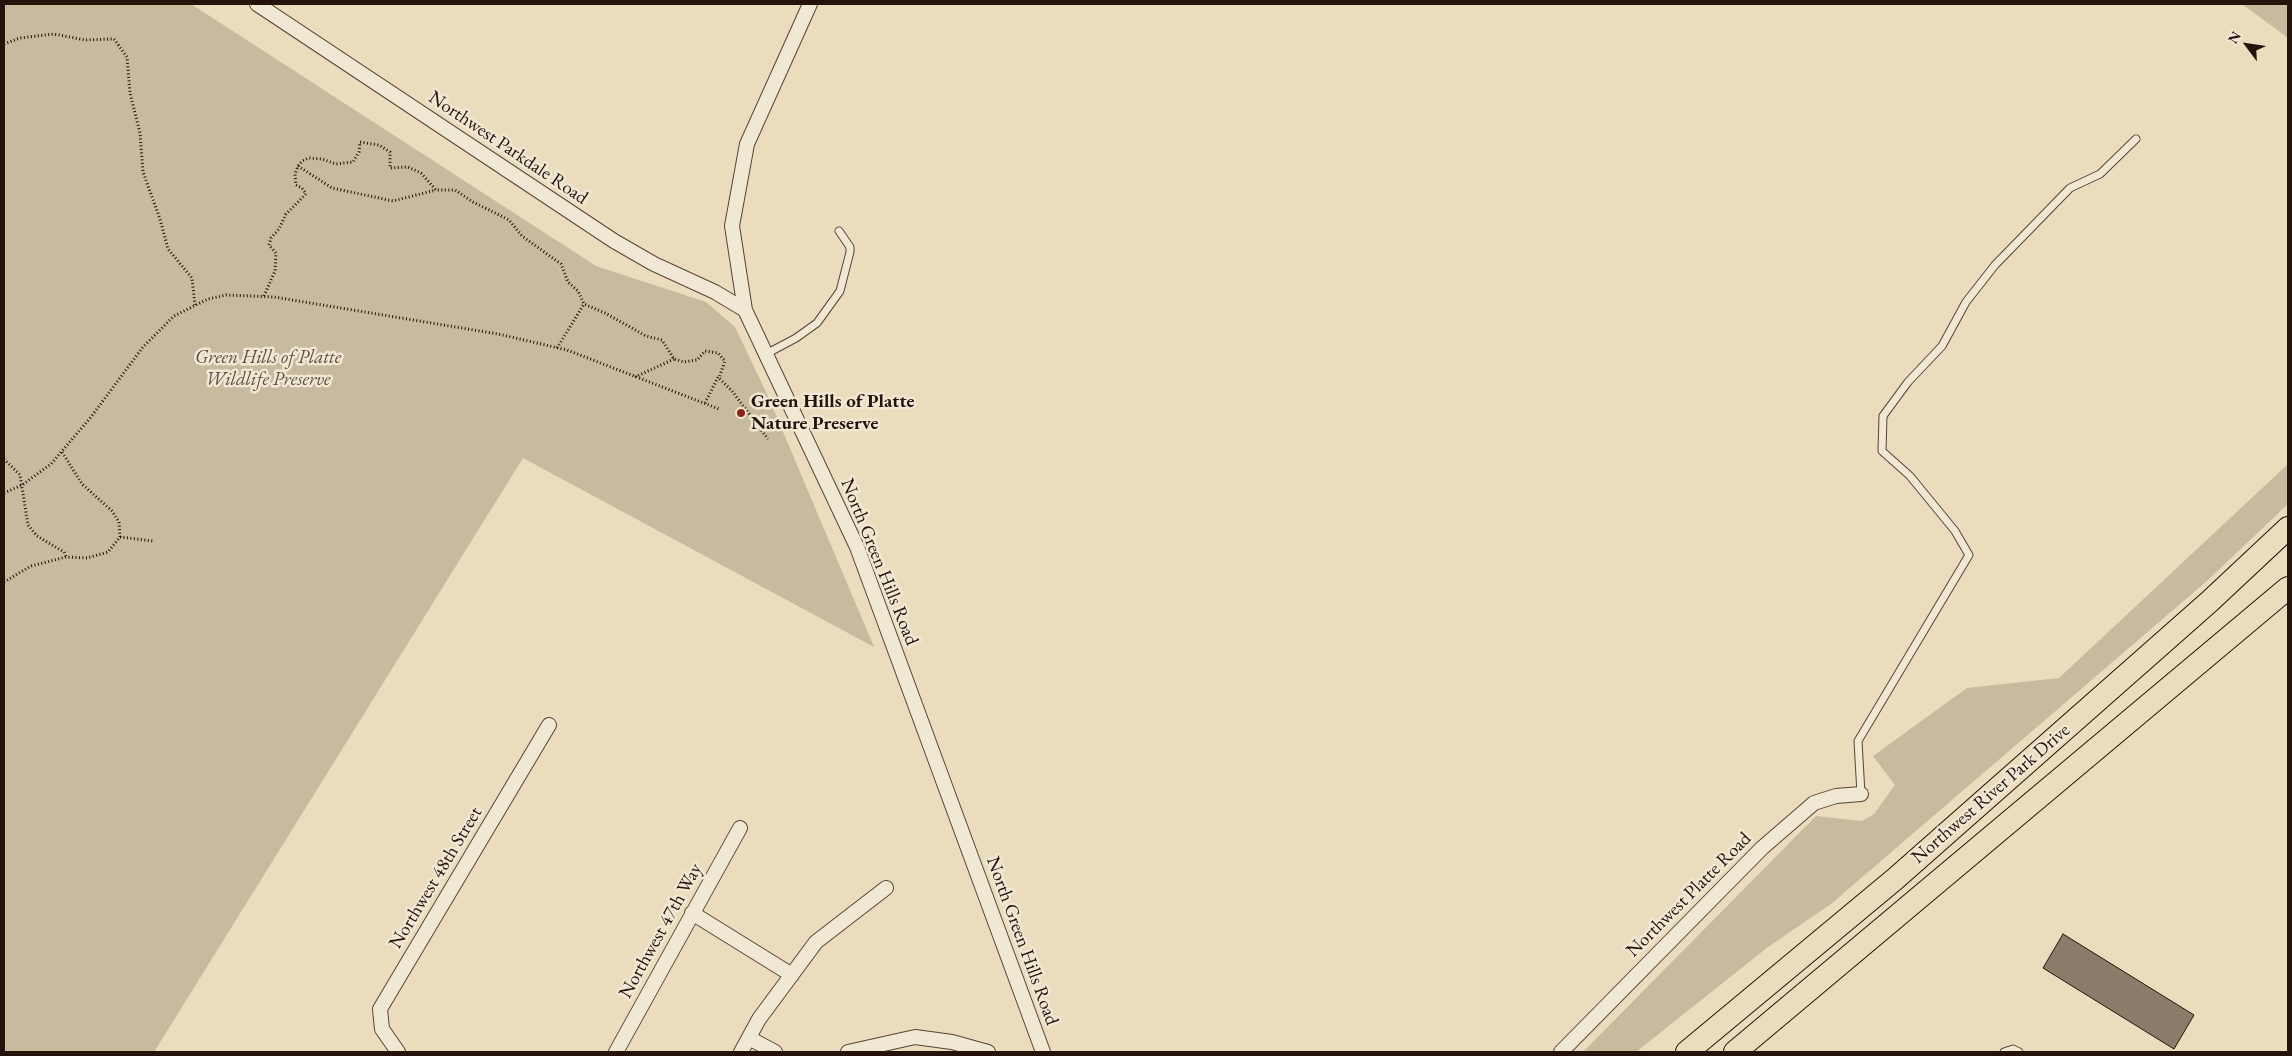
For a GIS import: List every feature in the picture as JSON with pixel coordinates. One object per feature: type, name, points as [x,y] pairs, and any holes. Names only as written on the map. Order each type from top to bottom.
[{"type":"main road","name":"Northwest River Park Drive","points":[[1687,1052],[1895,879],[2208,602],[2288,528]]},
{"type":"main road","name":"Northwest River Park Drive","points":[[1735,1052],[2288,588]]},
{"type":"street","name":"Northwest Parkdale Road","points":[[257,4],[614,241],[654,264],[715,292],[745,310]]},
{"type":"street","name":"North Green Hills Road","points":[[810,4],[747,144],[732,226],[745,310],[857,547],[1043,1052]]},
{"type":"street","name":"Northwest 48th Street","points":[[398,1052],[382,1029],[380,1009],[549,725]]},
{"type":"street","name":"Northwest Platte Road","points":[[1562,1052],[1730,879],[1814,803],[1836,796],[1860,794]]},
{"type":"street","name":"Northwest 47th Way","points":[[616,1052],[740,828]]},
{"type":"street","points":[[741,1052],[759,1019],[816,942],[886,888]]},
{"type":"street","points":[[692,913],[792,975]]},
{"type":"street","points":[[848,1052],[862,1051],[915,1037],[952,1042],[986,1052]]},
{"type":"street","points":[[749,1038],[775,1052]]},
{"type":"lane","points":[[1860,794],[1858,741],[1969,555],[1955,531],[1916,483],[1882,451],[1883,416],[1908,382],[1942,346],[1966,302],[1995,265],[2070,188],[2100,174],[2136,139]]},
{"type":"lane","points":[[766,354],[796,338],[817,323],[840,291],[850,246],[839,231]]},
{"type":"lane","points":[[2004,1052],[2013,1049],[2019,1052]]},
{"type":"path","points":[[4,44],[20,38],[54,34],[85,40],[114,39],[127,57],[130,93],[140,133],[143,172],[160,219],[168,249],[192,278],[196,305]]},
{"type":"path","points":[[264,296],[266,287],[274,277],[275,271],[276,253],[269,245],[271,238],[279,229],[286,214],[306,194],[302,188],[296,185],[295,174],[302,161],[310,158],[322,159],[336,164],[353,162],[359,152],[360,142],[370,143],[379,145],[390,152],[390,168],[408,168],[420,173],[436,190]]},
{"type":"path","points":[[298,166],[332,188],[393,202],[436,190],[455,190],[473,202],[509,220],[522,236],[561,264],[568,282],[578,291],[584,304],[605,313],[646,336],[662,340],[674,359]]},
{"type":"path","points":[[4,493],[22,485],[51,464],[143,346],[174,316],[196,305],[226,295],[264,296],[498,334],[557,348],[719,409]]},
{"type":"path","points":[[557,348],[584,304]]},
{"type":"path","points":[[634,377],[674,359],[684,362],[697,360],[705,351],[718,353],[725,361],[705,403]]},
{"type":"path","points":[[718,378],[732,391],[768,439]]},
{"type":"path","points":[[4,582],[31,566],[66,557],[87,558],[108,552],[120,537],[120,522],[112,511],[82,484],[62,452]]},
{"type":"path","points":[[4,460],[20,475],[28,525],[37,536],[64,552],[66,557]]},
{"type":"path","points":[[120,537],[153,541]]},
{"type":"green space","name":"Green Hills of Platte Wildlife Preserve","points":[[4,4],[191,4],[596,266],[706,302],[735,327],[767,394],[874,647],[523,458],[154,1052],[4,1052]]},
{"type":"green space","points":[[2242,4],[2288,4],[2288,38]]},
{"type":"green space","points":[[2288,464],[2288,504],[2208,580],[1831,904],[1768,947],[1636,1052],[1583,1052],[1816,816],[1862,821],[1874,814],[1895,785],[1873,756],[1967,688],[2059,678]]},
{"type":"building","points":[[2063,934],[2194,1015],[2174,1049],[2043,968]]},
{"type":"place","name":"Green Hills of Platte Nature Preserve","points":[[741,413]]}]
